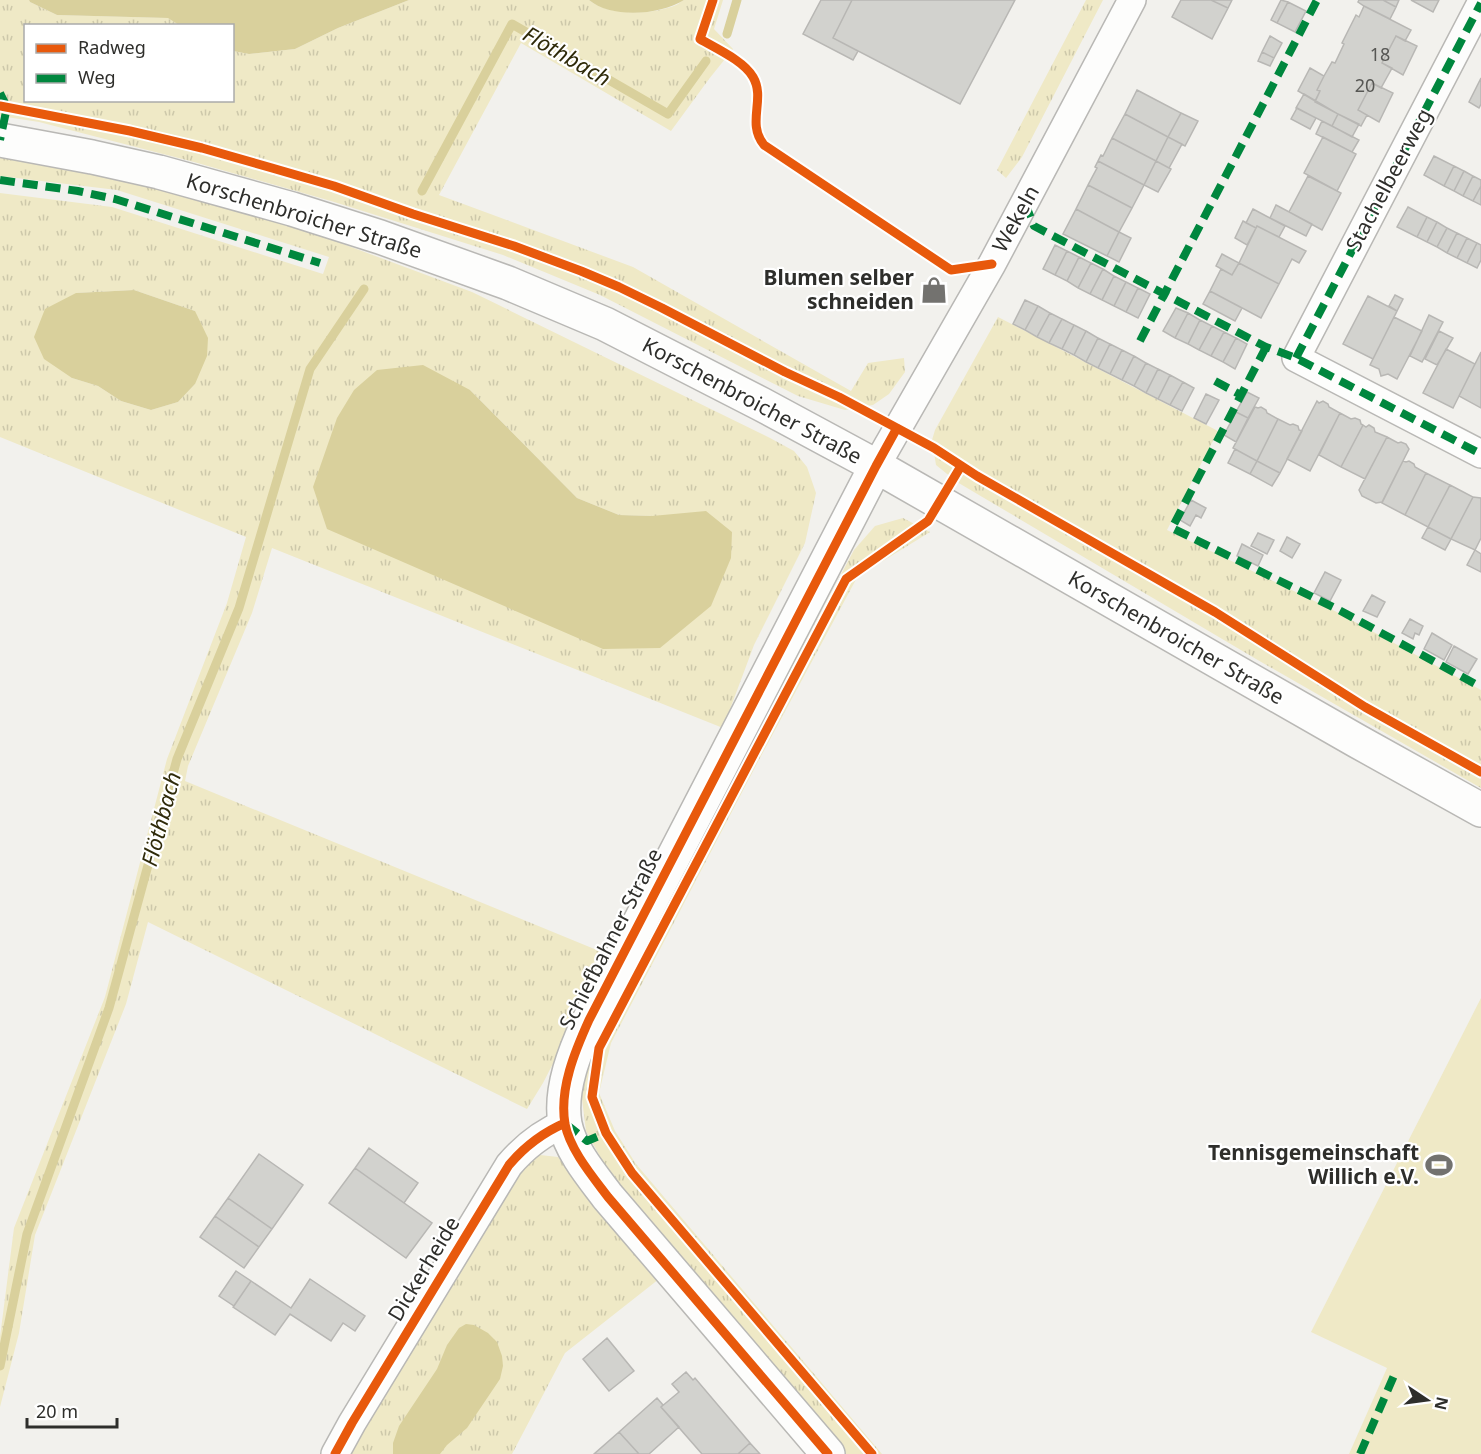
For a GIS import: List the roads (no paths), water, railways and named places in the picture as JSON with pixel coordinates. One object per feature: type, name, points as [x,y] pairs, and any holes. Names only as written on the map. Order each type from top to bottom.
[{"type":"main road","name":"Korschenbroicher Straße","points":[[0,140],[131,165],[263,200],[370,234],[551,300],[629,336],[876,466],[1481,810]]},
{"type":"main road","name":"Schiefbahner Straße","points":[[828,1454],[608,1197],[571,1142],[565,1123],[564,1105],[566,1086],[576,1050],[589,1020],[876,466]]},
{"type":"street","name":"Wekeln","points":[[876,466],[997,254],[1132,0]]},
{"type":"street","name":"Stachelbeerweg","points":[[1481,3],[1296,358],[1481,454]]},
{"type":"street","name":"Dickerheide","points":[[335,1454],[509,1165],[531,1142],[565,1123]]},
{"type":"waterway","name":"Flöthbach","points":[[727,34],[737,0]]},
{"type":"waterway","name":"Flöthbach","points":[[422,191],[512,24],[668,114],[706,61]]},
{"type":"waterway","name":"Flöthbach","points":[[0,1366],[27,1234],[109,1008],[177,759],[239,608],[310,369],[364,289]]},
{"type":"place","name":"Blumen selber schneiden","points":[[934,290]]},
{"type":"place","name":"Tennisgemeinschaft Willich e.V.","points":[[1439,1165]]}]
